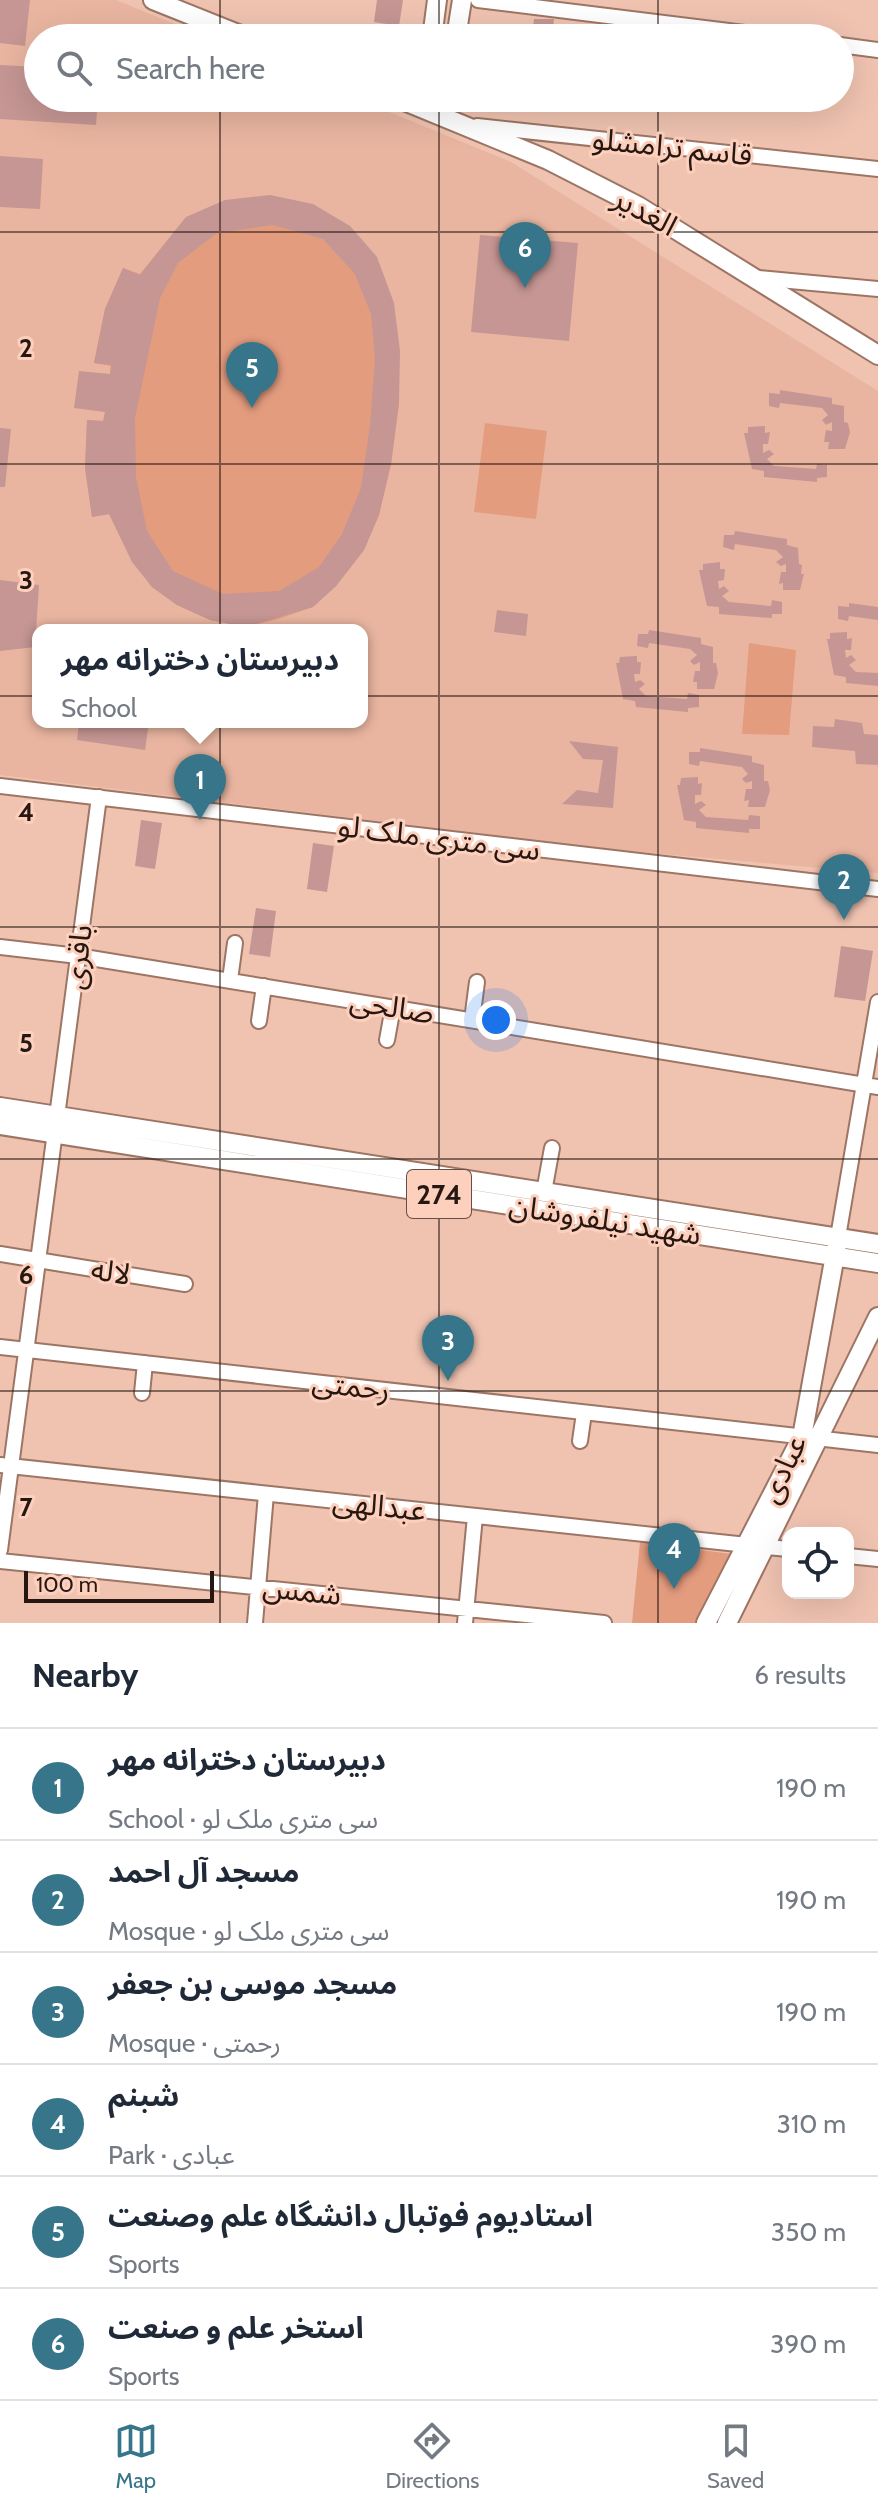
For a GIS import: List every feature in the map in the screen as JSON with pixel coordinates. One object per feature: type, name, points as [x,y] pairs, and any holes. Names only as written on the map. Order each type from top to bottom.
[{"type":"main road","points":[[153,0],[213,24]]},
{"type":"main road","points":[[434,24],[437,0]]},
{"type":"main road","points":[[458,24],[462,0]]},
{"type":"main road","name":"الغدیر","points":[[445,112],[638,206],[878,355]]},
{"type":"main road","name":"شهید نیلفروشان","points":[[0,1107],[56,1125],[836,1247],[878,1244]]},
{"type":"main road","name":"شهید نیلفروشان","points":[[0,1125],[56,1125],[544,1192],[836,1247],[878,1263]]},
{"type":"main road","name":"عبادی","points":[[727,1623],[767,1547],[810,1438],[836,1247]]},
{"type":"main road","name":"عبادی","points":[[706,1623],[747,1545],[878,1317]]},
{"type":"street","points":[[478,0],[672,24]]},
{"type":"street","points":[[854,47],[878,50]]},
{"type":"street","name":"قاسم ترامشلو","points":[[467,125],[878,169]]},
{"type":"street","points":[[758,278],[878,289]]},
{"type":"street","name":"سی متری ملک لو","points":[[0,786],[878,889]]},
{"type":"street","name":"باقری","points":[[0,1550],[6,1466],[26,1350],[99,797]]},
{"type":"street","points":[[230,980],[235,943]]},
{"type":"street","name":"صالحی","points":[[0,947],[230,980],[872,1086]]},
{"type":"street","points":[[472,1020],[477,982]]},
{"type":"street","points":[[259,1021],[264,986]]},
{"type":"street","name":"عبادی","points":[[836,1247],[872,1086],[878,1002]]},
{"type":"street","points":[[387,1040],[393,1007]]},
{"type":"street","points":[[544,1192],[552,1148]]},
{"type":"street","name":"لاله","points":[[0,1254],[185,1284]]},
{"type":"street","name":"رحمتی","points":[[0,1347],[878,1445]]},
{"type":"street","points":[[142,1393],[145,1363]]},
{"type":"street","points":[[580,1441],[584,1413]]},
{"type":"street","name":"عبدالهی","points":[[6,1466],[747,1545]]},
{"type":"street","points":[[255,1623],[266,1494]]},
{"type":"street","points":[[466,1616],[475,1516]]},
{"type":"street","points":[[767,1547],[782,1548]]},
{"type":"street","points":[[854,1557],[878,1559]]},
{"type":"street","name":"شمس","points":[[0,1561],[258,1587],[466,1616],[604,1623]]},
{"type":"shaded area","points":[[0,0],[116,0],[175,24],[24,24],[24,112],[389,112],[511,162],[878,391],[878,873],[606,849],[0,775]]},
{"type":"shaded area","points":[[186,217],[350,226],[399,403],[391,464],[379,515],[364,550],[336,586],[313,607],[258,624],[210,620],[177,605],[152,587],[109,514],[92,517],[85,468],[87,420],[104,421],[111,366],[94,363],[105,309],[123,268],[140,274]]},
{"type":"shaded area","points":[[485,423],[547,431],[536,519],[474,512]]},
{"type":"shaded area","points":[[749,643],[796,650],[789,735],[742,734]]},
{"type":"shaded area","points":[[640,1542],[732,1554],[695,1623],[632,1623]]},
{"type":"building","points":[[0,0],[30,0],[27,24],[24,24],[24,46],[0,43]]},
{"type":"building","points":[[377,0],[403,0],[399,24],[374,22]]},
{"type":"building","points":[[534,19],[554,19],[553,24],[533,24]]},
{"type":"building","points":[[0,65],[24,66],[24,112],[97,112],[96,125],[0,119]]},
{"type":"building","points":[[0,156],[43,159],[40,209],[0,207]]},
{"type":"building","points":[[270,195],[313,204],[350,226],[377,257],[394,303],[400,351],[399,403],[391,464],[379,515],[364,550],[336,586],[313,607],[256,624],[210,620],[177,605],[152,587],[132,562],[109,514],[92,517],[85,468],[87,420],[103,421],[105,412],[74,408],[79,371],[110,374],[111,365],[94,363],[105,309],[123,268],[140,275],[186,217],[225,200]],"holes":[[[273,225],[323,239],[355,274],[371,314],[375,359],[361,488],[342,534],[319,567],[279,591],[223,594],[173,571],[147,531],[136,477],[135,418],[160,298],[178,263],[217,233]]]},
{"type":"building","points":[[480,235],[578,243],[569,341],[471,332]]},
{"type":"building","points":[[780,390],[832,398],[832,404],[844,406],[844,422],[848,423],[850,432],[845,449],[828,449],[829,442],[824,442],[826,430],[832,431],[832,422],[826,425],[822,420],[828,415],[822,408],[780,403],[779,408],[769,406],[769,393],[780,394]]},
{"type":"building","points":[[765,426],[765,433],[770,432],[768,444],[763,444],[763,453],[769,450],[774,454],[767,459],[774,466],[816,469],[817,464],[827,465],[827,477],[817,478],[817,482],[764,477],[764,471],[752,469],[744,433],[748,433],[748,427]]},
{"type":"building","points":[[0,428],[11,429],[5,487],[0,487]]},
{"type":"building","points":[[735,531],[787,539],[787,545],[798,548],[801,574],[804,574],[800,590],[783,590],[783,583],[779,584],[781,572],[786,572],[786,564],[781,566],[776,562],[783,557],[776,550],[735,544],[734,550],[723,547],[724,535],[734,535]]},
{"type":"building","points":[[720,562],[720,569],[725,569],[724,580],[718,581],[719,589],[724,586],[729,591],[722,596],[729,602],[771,606],[772,600],[782,602],[782,614],[772,614],[772,618],[719,614],[719,607],[707,606],[699,570],[703,570],[703,564]]},
{"type":"building","points":[[0,580],[39,585],[36,624],[32,624],[32,647],[0,651]]},
{"type":"building","points":[[849,603],[878,607],[878,620],[849,616],[848,621],[838,619],[838,606],[849,607]]},
{"type":"building","points":[[497,610],[528,614],[526,636],[494,632]]},
{"type":"building","points":[[649,630],[701,638],[701,644],[713,647],[713,663],[716,663],[718,673],[714,689],[697,689],[697,682],[693,682],[695,671],[700,671],[700,662],[694,665],[690,661],[697,655],[690,649],[649,643],[648,648],[637,646],[638,634],[648,634]]},
{"type":"building","points":[[847,632],[847,639],[852,638],[851,650],[845,650],[846,658],[851,655],[856,660],[849,665],[856,672],[878,673],[878,686],[846,683],[846,677],[834,675],[827,639],[830,639],[830,633]]},
{"type":"building","points":[[637,656],[637,662],[641,662],[640,674],[634,674],[635,682],[640,680],[645,684],[639,689],[646,696],[687,699],[688,693],[699,695],[699,707],[688,708],[688,712],[636,707],[635,701],[623,699],[616,663],[619,663],[620,657]]},
{"type":"building","points":[[835,719],[862,723],[864,734],[878,735],[878,765],[856,764],[855,751],[812,747],[813,726],[834,727]]},
{"type":"building","points":[[78,728],[148,728],[145,750],[77,740]]},
{"type":"building","points":[[569,741],[618,747],[613,808],[562,804],[577,790],[598,793],[603,760],[583,759]]},
{"type":"building","points":[[700,748],[752,756],[752,762],[764,765],[764,781],[768,781],[770,790],[765,807],[748,807],[749,800],[744,801],[746,789],[752,789],[752,781],[746,783],[742,779],[748,774],[742,767],[700,761],[699,766],[689,764],[689,752],[700,752]]},
{"type":"building","points":[[698,777],[698,784],[702,783],[701,795],[695,795],[695,804],[701,801],[706,805],[699,810],[706,817],[748,820],[749,815],[760,816],[760,829],[749,829],[749,833],[696,828],[696,822],[684,820],[677,785],[680,785],[681,778]]},
{"type":"building","points":[[141,820],[162,823],[155,869],[135,866]]},
{"type":"building","points":[[313,843],[334,846],[327,892],[307,889]]},
{"type":"building","points":[[256,908],[276,911],[270,957],[249,954]]},
{"type":"building","points":[[841,946],[873,951],[865,1001],[834,997]]},
{"type":"place","name":"استخر علم و صنعت","points":[[525,288]]},
{"type":"place","name":"استادیوم فوتبال دانشگاه علم وصنعت","points":[[252,408]]},
{"type":"place","name":"دبیرستان دخترانه مهر","points":[[200,820]]},
{"type":"place","name":"مسجد آل احمد","points":[[844,920]]},
{"type":"place","name":"مسجد موسی بن جعفر","points":[[448,1381]]},
{"type":"place","name":"شبنم","points":[[674,1589]]}]
